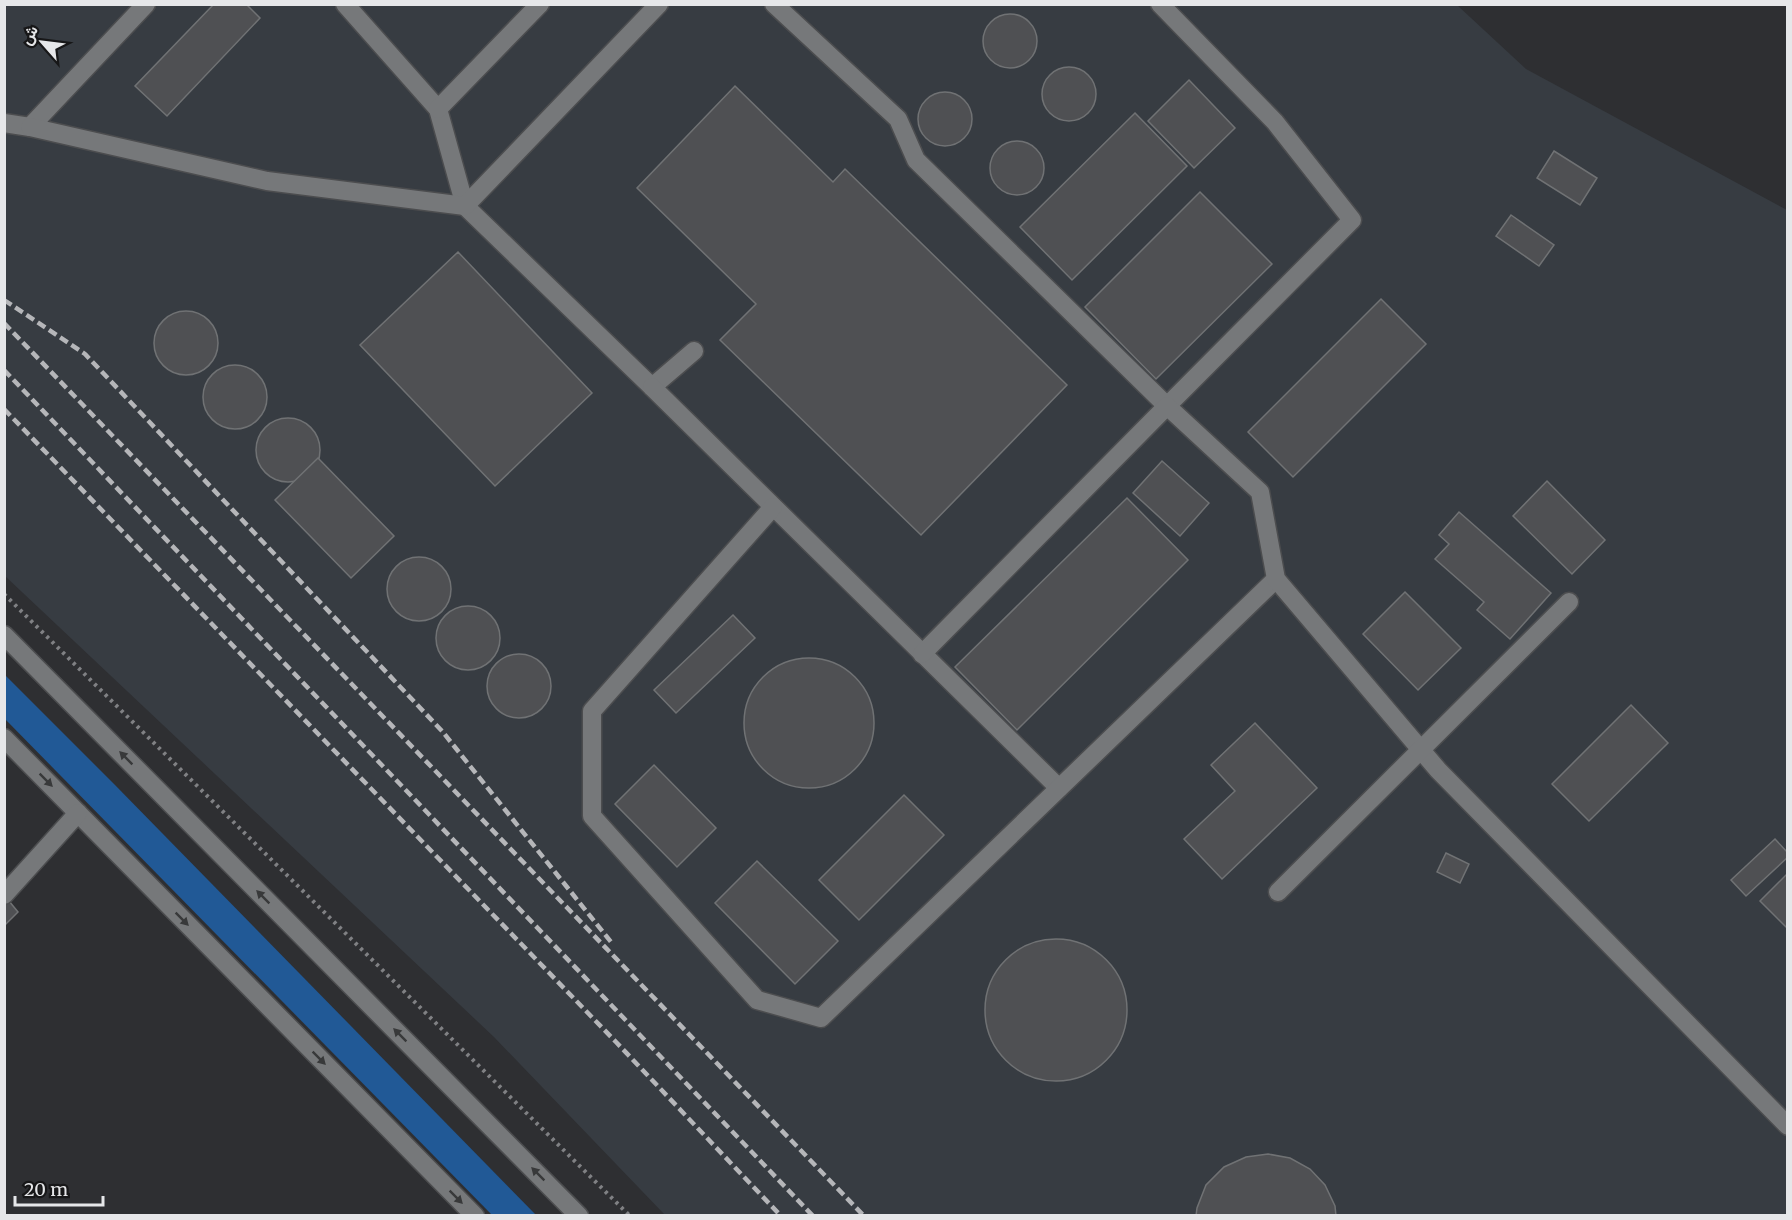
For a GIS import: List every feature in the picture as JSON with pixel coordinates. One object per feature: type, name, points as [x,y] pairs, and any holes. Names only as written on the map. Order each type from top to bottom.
[{"type":"street","points":[[30,127],[146,4]]},
{"type":"street","points":[[345,4],[438,110],[465,206],[1059,788]]},
{"type":"street","points":[[438,110],[540,4]]},
{"type":"street","points":[[465,206],[659,4]]},
{"type":"street","points":[[774,4],[898,119],[916,160],[1167,406],[1260,492],[1276,579],[1446,779],[1788,1126]]},
{"type":"street","points":[[922,654],[1352,220],[1275,122],[1160,4]]},
{"type":"street","points":[[4,123],[267,181],[465,206]]},
{"type":"street","points":[[652,387],[694,351]]},
{"type":"street","points":[[773,507],[592,711],[592,816],[757,1000],[821,1018],[1276,579]]},
{"type":"street","points":[[1278,892],[1569,602]]},
{"type":"street","points":[[4,636],[579,1215]]},
{"type":"street","points":[[4,738],[475,1215]]},
{"type":"street","points":[[4,895],[78,813]]},
{"type":"path","points":[[4,594],[630,1215]]},
{"type":"shaded area","points":[[4,5],[1457,5],[1526,69],[1787,210],[1787,1215],[665,1215],[494,1037],[5,576]]},
{"type":"shaded area","points":[[5,675],[536,1215],[492,1215],[5,719]]},
{"type":"building","points":[[214,4],[246,4],[260,18],[167,116],[135,86]]},
{"type":"building","points":[[1010,14],[1020,16],[1029,22],[1035,31],[1037,41],[1035,51],[1029,60],[1020,66],[1010,68],[1000,66],[991,60],[985,51],[983,41],[985,31],[991,22],[1000,16]]},
{"type":"building","points":[[1069,67],[1079,69],[1088,75],[1094,84],[1096,94],[1094,104],[1088,113],[1079,119],[1069,121],[1059,119],[1050,113],[1044,104],[1042,94],[1044,84],[1050,75],[1059,69]]},
{"type":"building","points":[[1189,80],[1235,128],[1194,168],[1148,121]]},
{"type":"building","points":[[735,86],[833,182],[845,169],[1067,385],[921,535],[720,340],[756,304],[637,188]]},
{"type":"building","points":[[945,92],[955,94],[964,100],[970,109],[972,119],[970,129],[964,138],[955,144],[945,146],[935,144],[926,138],[920,129],[918,119],[920,109],[926,100],[935,94]]},
{"type":"building","points":[[1135,113],[1187,166],[1072,280],[1020,227]]},
{"type":"building","points":[[1017,141],[1027,143],[1036,149],[1042,158],[1044,168],[1042,178],[1036,187],[1027,193],[1017,195],[1007,193],[998,187],[992,178],[990,168],[992,158],[998,149],[1007,143]]},
{"type":"building","points":[[1554,151],[1597,178],[1580,205],[1537,178]]},
{"type":"building","points":[[1200,192],[1272,264],[1156,379],[1085,307]]},
{"type":"building","points":[[1511,215],[1554,245],[1539,266],[1496,236]]},
{"type":"building","points":[[458,252],[592,393],[495,486],[360,345]]},
{"type":"building","points":[[1381,299],[1426,344],[1293,477],[1248,432]]},
{"type":"building","points":[[186,311],[204,317],[212,325],[218,343],[212,361],[204,369],[186,375],[168,369],[160,361],[154,343],[160,325],[168,317]]},
{"type":"building","points":[[235,365],[253,371],[261,379],[267,397],[261,415],[253,423],[235,429],[217,423],[209,415],[203,397],[209,379],[217,371]]},
{"type":"building","points":[[288,418],[306,424],[314,432],[320,450],[314,468],[306,476],[288,482],[270,476],[262,468],[256,450],[262,432],[270,424]]},
{"type":"building","points":[[318,458],[394,536],[351,578],[275,500]]},
{"type":"building","points":[[1162,461],[1209,503],[1180,536],[1133,493]]},
{"type":"building","points":[[1547,481],[1605,540],[1572,574],[1513,516]]},
{"type":"building","points":[[1127,498],[1188,560],[1017,730],[955,667]]},
{"type":"building","points":[[1459,512],[1551,593],[1510,639],[1477,610],[1484,602],[1435,559],[1449,544],[1439,535]]},
{"type":"building","points":[[419,557],[437,563],[445,571],[451,589],[445,607],[437,615],[419,621],[401,615],[393,607],[387,589],[393,571],[401,563]]},
{"type":"building","points":[[1405,592],[1461,648],[1418,690],[1363,634]]},
{"type":"building","points":[[468,606],[486,612],[494,620],[500,638],[494,656],[486,664],[468,670],[450,664],[442,656],[436,638],[442,620],[450,612]]},
{"type":"building","points":[[733,615],[755,638],[676,713],[654,690]]},
{"type":"building","points":[[519,654],[537,660],[545,668],[551,686],[545,704],[537,712],[519,718],[501,712],[493,704],[487,686],[493,668],[501,660]]},
{"type":"building","points":[[809,658],[834,663],[855,677],[869,698],[874,723],[869,748],[855,769],[834,783],[809,788],[784,783],[763,769],[749,748],[744,723],[749,698],[763,677],[784,663]]},
{"type":"building","points":[[1631,705],[1668,743],[1589,821],[1552,784]]},
{"type":"building","points":[[1255,723],[1317,788],[1222,879],[1184,839],[1235,791],[1211,765]]},
{"type":"building","points":[[654,765],[716,828],[677,867],[615,804]]},
{"type":"building","points":[[904,795],[944,835],[859,920],[819,880]]},
{"type":"building","points":[[1775,839],[1788,853],[1788,857],[1746,896],[1731,880]]},
{"type":"building","points":[[1446,853],[1469,864],[1460,883],[1437,872]]},
{"type":"building","points":[[757,861],[838,941],[795,984],[715,903]]},
{"type":"building","points":[[1788,873],[1788,929],[1760,901]]},
{"type":"building","points":[[9,901],[18,912],[4,926],[4,906]]},
{"type":"building","points":[[1056,939],[1083,944],[1106,960],[1122,983],[1127,1010],[1122,1037],[1106,1060],[1083,1076],[1056,1081],[1029,1076],[1006,1060],[990,1037],[985,1010],[990,983],[1006,960],[1029,944]]},
{"type":"building","points":[[1268,1154],[1290,1158],[1310,1169],[1325,1185],[1335,1206],[1336,1216],[1196,1216],[1206,1185],[1224,1167],[1246,1157]]},
{"type":"railway","points":[[4,300],[85,354],[442,731],[611,942]]},
{"type":"railway","points":[[4,323],[864,1216]]},
{"type":"railway","points":[[4,370],[813,1216]]},
{"type":"railway","points":[[4,409],[616,1042],[781,1216]]}]
